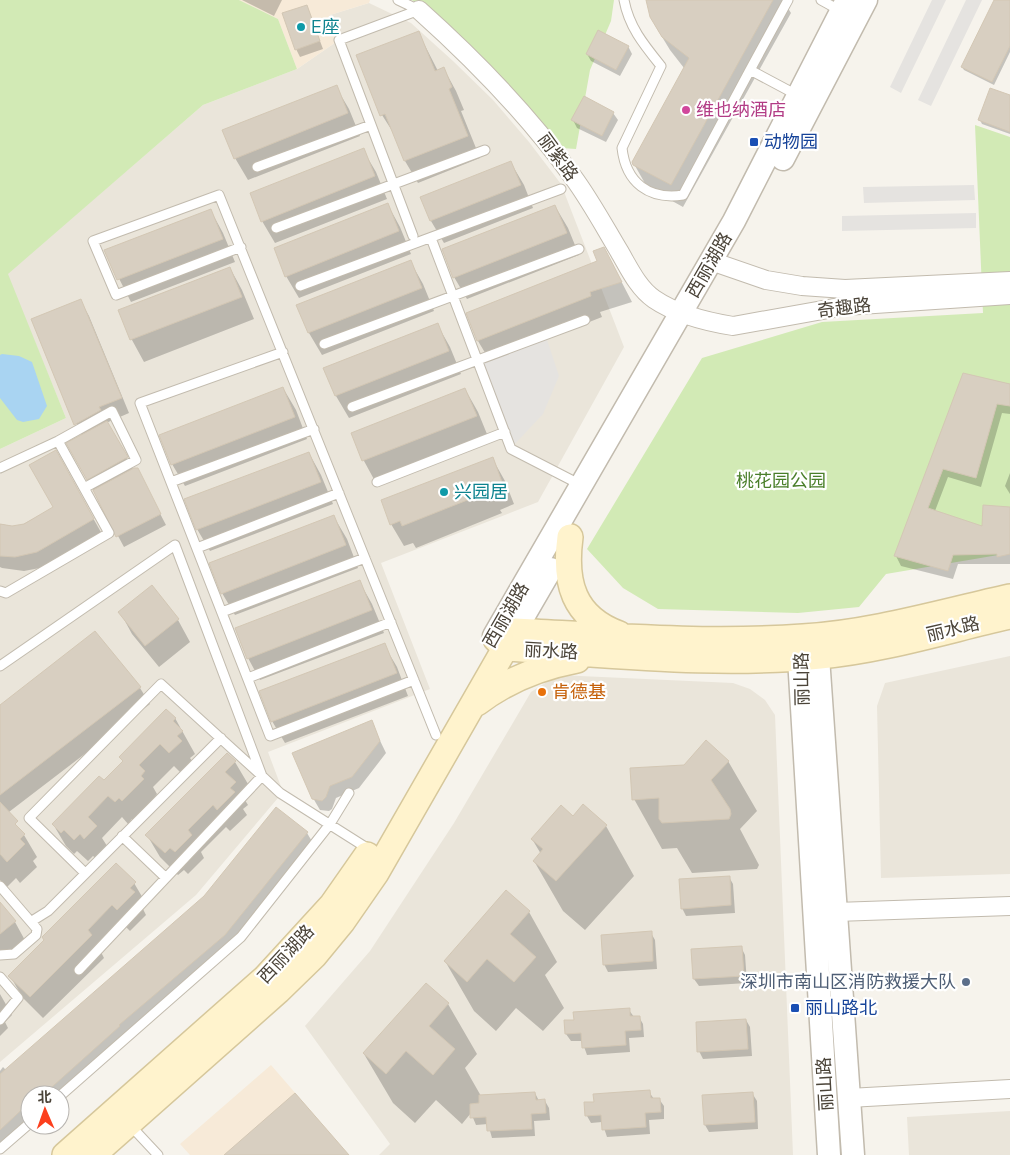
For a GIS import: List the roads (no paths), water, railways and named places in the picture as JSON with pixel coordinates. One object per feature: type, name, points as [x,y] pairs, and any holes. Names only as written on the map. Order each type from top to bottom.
[{"type":"main road","points":[[471,708],[494,690],[539,669],[586,658],[619,645],[588,616],[578,602],[569,580],[566,561],[570,537]]},
{"type":"main road","name":"丽水路","points":[[505,638],[619,645],[764,660],[807,651],[875,627],[1010,596]]},
{"type":"main road","name":"丽水路","points":[[807,651],[855,651],[1010,616]]},
{"type":"main road","name":"西丽湖路","points":[[93,1155],[314,956],[342,922],[376,873],[471,708],[505,638]]},
{"type":"main road","name":"西丽湖路","points":[[65,1155],[266,977],[332,905],[370,850],[436,735],[505,638]]},
{"type":"street","name":"西丽湖路","points":[[505,638],[570,537],[689,314],[866,0]]},
{"type":"street","name":"西丽湖路","points":[[718,264],[734,221],[844,6]]},
{"type":"street","name":"丽紫路","points":[[419,10],[497,84],[541,133],[575,178],[638,284],[654,299],[689,314]]},
{"type":"street","name":"奇趣路","points":[[718,264],[782,284],[845,298],[1010,295]]},
{"type":"street","name":"奇趣路","points":[[689,314],[715,323],[733,326],[845,298],[1010,281]]},
{"type":"street","name":"西丽湖路","points":[[505,638],[581,485],[689,314]]},
{"type":"street","name":"丽山路","points":[[807,651],[836,912],[853,1155]]},
{"type":"street","name":"丽山路","points":[[807,651],[829,1155]]},
{"type":"street","points":[[836,912],[1010,906]]},
{"type":"street","points":[[849,1098],[1010,1089]]},
{"type":"lane","points":[[398,0],[419,10]]},
{"type":"lane","points":[[624,0],[631,24],[643,44],[661,66],[622,148],[624,162],[646,192],[667,197],[683,195],[788,0]]},
{"type":"lane","points":[[821,0],[844,6]]},
{"type":"lane","points":[[413,236],[339,40],[419,10]]},
{"type":"lane","points":[[750,70],[798,95]]},
{"type":"lane","points":[[257,167],[371,125]]},
{"type":"lane","points":[[276,228],[485,150]]},
{"type":"lane","points":[[300,286],[561,189]]},
{"type":"lane","points":[[240,247],[116,296],[94,241],[219,195],[314,429],[436,735]]},
{"type":"lane","points":[[431,238],[511,449],[581,485]]},
{"type":"lane","points":[[324,344],[579,249]]},
{"type":"lane","points":[[352,407],[585,320]]},
{"type":"lane","points":[[283,352],[140,404],[270,736],[414,680]]},
{"type":"lane","points":[[0,468],[58,441],[112,412],[136,460],[84,488]]},
{"type":"lane","points":[[171,482],[314,429]]},
{"type":"lane","points":[[377,482],[505,432]]},
{"type":"lane","points":[[0,591],[6,593],[109,533],[58,441]]},
{"type":"lane","points":[[197,548],[339,494]]},
{"type":"lane","points":[[0,666],[175,545],[262,776]]},
{"type":"lane","points":[[222,612],[365,558]]},
{"type":"lane","points":[[248,678],[391,622]]},
{"type":"lane","points":[[85,873],[29,818],[160,684],[280,793],[370,850]]},
{"type":"lane","points":[[32,922],[48,911],[220,738]]},
{"type":"lane","points":[[79,970],[262,776]]},
{"type":"lane","points":[[70,1087],[241,937],[330,824],[349,793]]},
{"type":"lane","points":[[122,836],[166,878]]},
{"type":"lane","points":[[0,886],[37,929],[36,934],[14,954],[0,955]]},
{"type":"lane","points":[[0,977],[18,998],[0,1020]]},
{"type":"lane","points":[[128,1124],[158,1155]]},
{"type":"lane","points":[[0,1149],[20,1132]]},
{"type":"water","points":[[0,355],[19,356],[32,362],[47,406],[39,419],[23,422],[17,420],[0,398]]},
{"type":"place","name":"E座","points":[[301,27]]},
{"type":"place","name":"维也纳酒店","points":[[686,110]]},
{"type":"place","name":"动物园","points":[[754,142]]},
{"type":"place","name":"兴园居","points":[[444,492]]},
{"type":"place","name":"肯德基","points":[[542,692]]},
{"type":"place","name":"深圳市南山区消防救援大队","points":[[966,982]]},
{"type":"place","name":"丽山路北","points":[[795,1008]]},
{"type":"park label","name":"桃花园公园","points":[[781,481]]}]
